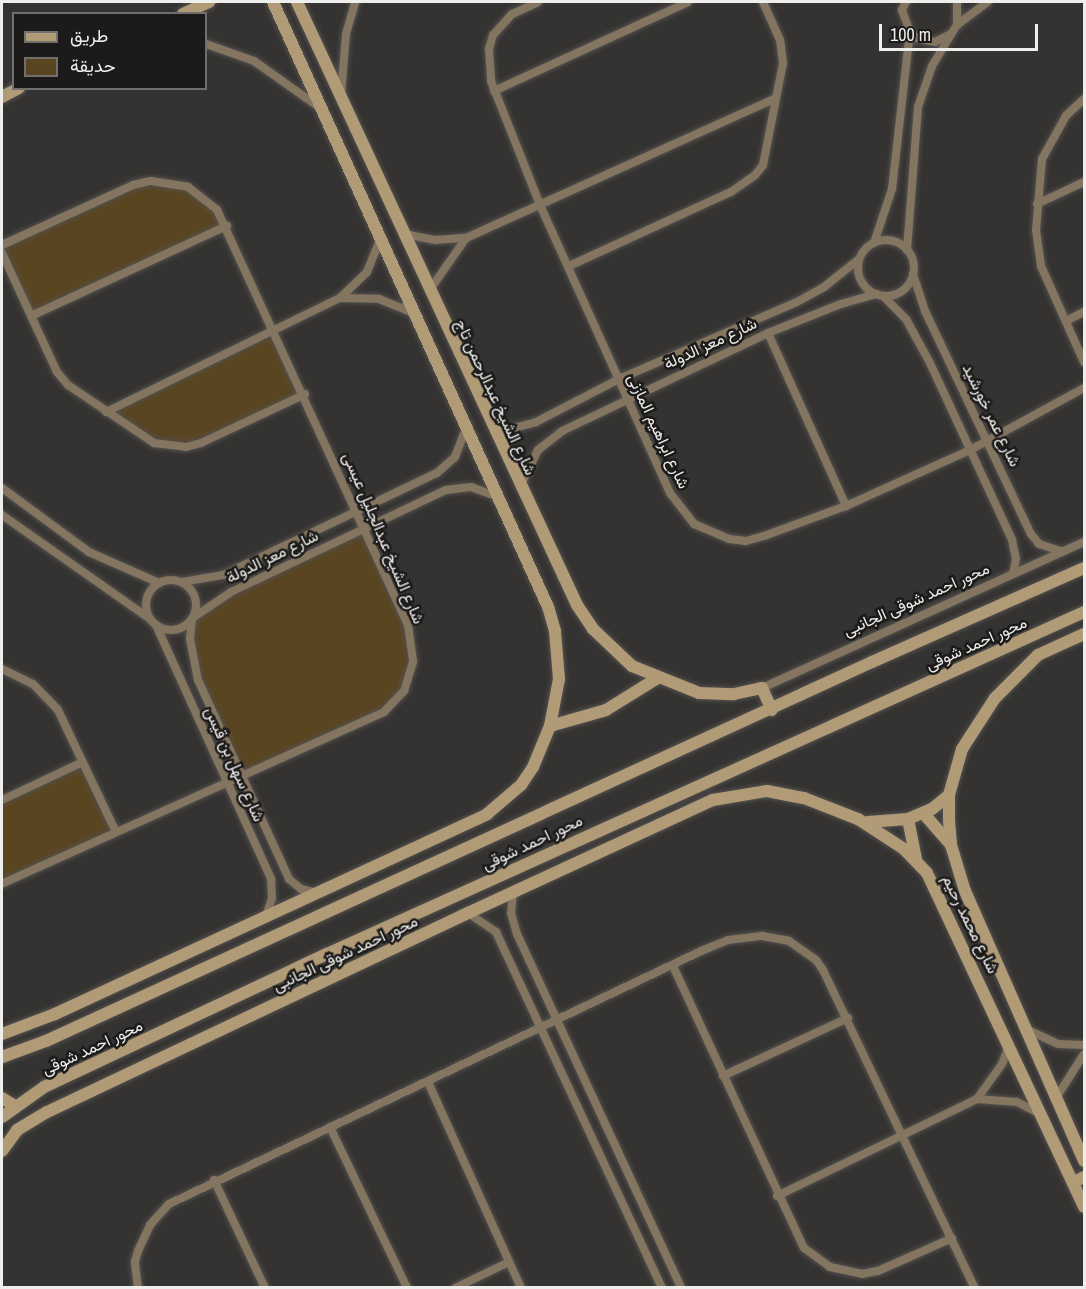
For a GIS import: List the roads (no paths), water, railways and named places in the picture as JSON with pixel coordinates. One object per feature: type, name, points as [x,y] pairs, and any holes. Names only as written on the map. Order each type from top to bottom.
[{"type":"street","points":[[187,12],[209,2]]},
{"type":"street","points":[[2,1034],[44,1019],[487,814],[521,785],[533,767],[550,726],[559,679],[555,631],[499,497],[273,2]]},
{"type":"street","name":"شارع الشيخ عبدالرحمن تاج","points":[[297,2],[490,424],[577,605],[593,628],[632,666],[656,679],[699,693],[734,694],[762,688]]},
{"type":"street","points":[[341,98],[344,46],[355,2]]},
{"type":"street","name":"شارع ابراهيم المازنى","points":[[538,2],[512,14],[493,35],[489,63],[494,91],[540,206],[680,510],[711,534],[747,541],[846,506],[970,450],[1084,388]]},
{"type":"street","points":[[494,91],[688,2]]},
{"type":"street","points":[[569,266],[731,192],[755,175],[768,154],[783,51],[763,2]]},
{"type":"street","points":[[897,2],[904,6],[910,32],[892,189],[874,243],[858,260],[862,282],[880,295],[899,293],[913,273],[907,250],[918,107],[932,66],[957,25],[988,2]]},
{"type":"street","points":[[957,2],[957,25]]},
{"type":"street","points":[[910,32],[925,41],[943,39],[951,34]]},
{"type":"street","points":[[207,44],[254,61],[323,111]]},
{"type":"street","points":[[2,97],[16,90]]},
{"type":"street","points":[[404,234],[435,240],[466,238],[776,98]]},
{"type":"street","points":[[1084,99],[1052,136],[1042,159],[1037,204],[1037,249],[1084,362]]},
{"type":"street","name":"شارع الشيخ عبدالجليل عيسى","points":[[2,245],[133,185],[151,181],[188,187],[204,196],[227,226],[357,510],[408,626],[413,662],[404,692],[384,712],[2,884]]},
{"type":"street","points":[[1037,204],[1084,182]]},
{"type":"street","points":[[31,316],[227,226]]},
{"type":"street","points":[[106,412],[340,298],[367,272],[381,237]]},
{"type":"street","points":[[429,291],[466,238]]},
{"type":"street","points":[[874,243],[891,241],[907,250]]},
{"type":"street","points":[[2,253],[63,379],[106,412],[154,442],[186,447],[304,394]]},
{"type":"street","name":"شارع معز الدولة","points":[[490,424],[514,428],[536,422],[618,379],[797,302],[858,260]]},
{"type":"street","name":"شارع عمر خورشيد","points":[[913,273],[925,311],[989,440],[1030,534],[1039,544],[1064,552]]},
{"type":"street","name":"شارع معز الدولة","points":[[520,488],[532,459],[549,439],[627,399],[768,333],[841,304],[880,295]]},
{"type":"street","name":"شارع عمر خورشيد","points":[[880,295],[917,335],[1012,540],[1016,559],[1013,574]]},
{"type":"street","points":[[340,298],[379,298],[416,314]]},
{"type":"street","points":[[1066,321],[1084,312]]},
{"type":"street","points":[[768,333],[846,506]]},
{"type":"street","name":"شارع معز الدولة","points":[[182,582],[223,575],[447,466],[461,447],[466,426]]},
{"type":"street","name":"شارع معز الدولة","points":[[193,619],[231,592],[364,528],[458,487],[471,487],[499,497]]},
{"type":"street","points":[[2,488],[89,552],[159,583],[182,582],[195,597],[193,619],[175,630],[153,622],[2,515]]},
{"type":"street","points":[[499,497],[520,488]]},
{"type":"street","name":"محور احمد شوقى الجانبى","points":[[762,688],[1084,542]]},
{"type":"street","name":"محور احمد شوقى","points":[[2,1057],[46,1041],[1084,568]]},
{"type":"street","points":[[153,622],[147,599],[159,583]]},
{"type":"street","name":"محور احمد شوقى","points":[[2,1117],[44,1087],[705,780],[1084,612]]},
{"type":"street","name":"شارع سهل بن قيس","points":[[193,619],[190,639],[198,680],[288,879],[301,890],[317,893]]},
{"type":"street","name":"شارع سهل بن قيس","points":[[153,622],[271,879],[272,898],[266,916]]},
{"type":"street","points":[[1030,636],[1038,655],[1084,634]]},
{"type":"street","name":"شارع محمد رحيم","points":[[1038,655],[995,698],[962,749],[949,795],[951,845],[965,891],[1084,1161]]},
{"type":"street","points":[[3,670],[47,695],[58,710],[116,832]]},
{"type":"street","points":[[550,726],[606,710],[656,679]]},
{"type":"street","points":[[762,688],[772,710]]},
{"type":"street","points":[[2,800],[83,762]]},
{"type":"street","points":[[705,780],[713,800]]},
{"type":"street","name":"شارع محمد رحيم","points":[[713,800],[754,791],[787,793],[858,819],[916,859],[934,884],[1042,1115],[1079,1179],[1084,1207]]},
{"type":"street","points":[[858,819],[883,824],[908,819],[924,814],[949,795]]},
{"type":"street","name":"محور احمد شوقى الجانبى","points":[[2,1151],[17,1130],[47,1112],[513,891],[713,800]]},
{"type":"street","points":[[924,814],[951,845]]},
{"type":"street","points":[[908,819],[916,859]]},
{"type":"street","points":[[461,826],[470,847]]},
{"type":"street","points":[[513,891],[512,923],[681,1287]]},
{"type":"street","points":[[468,913],[496,932],[662,1287]]},
{"type":"street","points":[[138,1287],[135,1262],[150,1225],[169,1204],[214,1180],[558,1022],[728,940],[762,936],[789,940],[816,960],[848,1017],[975,1287]]},
{"type":"street","points":[[213,940],[223,960]]},
{"type":"street","points":[[673,966],[777,1196],[804,1248],[823,1263],[845,1272],[878,1271],[952,1238]]},
{"type":"street","points":[[723,1076],[848,1017]]},
{"type":"street","points":[[1023,1027],[1058,1044],[1084,1045]]},
{"type":"street","points":[[777,1196],[977,1099],[1002,1064],[1010,1044]]},
{"type":"street","points":[[1056,1098],[1084,1054]]},
{"type":"street","points":[[429,1082],[521,1287]]},
{"type":"street","points":[[2,1098],[15,1106]]},
{"type":"street","points":[[977,1099],[1017,1102],[1042,1115]]},
{"type":"street","points":[[330,1127],[407,1287]]},
{"type":"street","points":[[214,1180],[265,1287]]},
{"type":"street","points":[[456,1287],[509,1262]]}]
